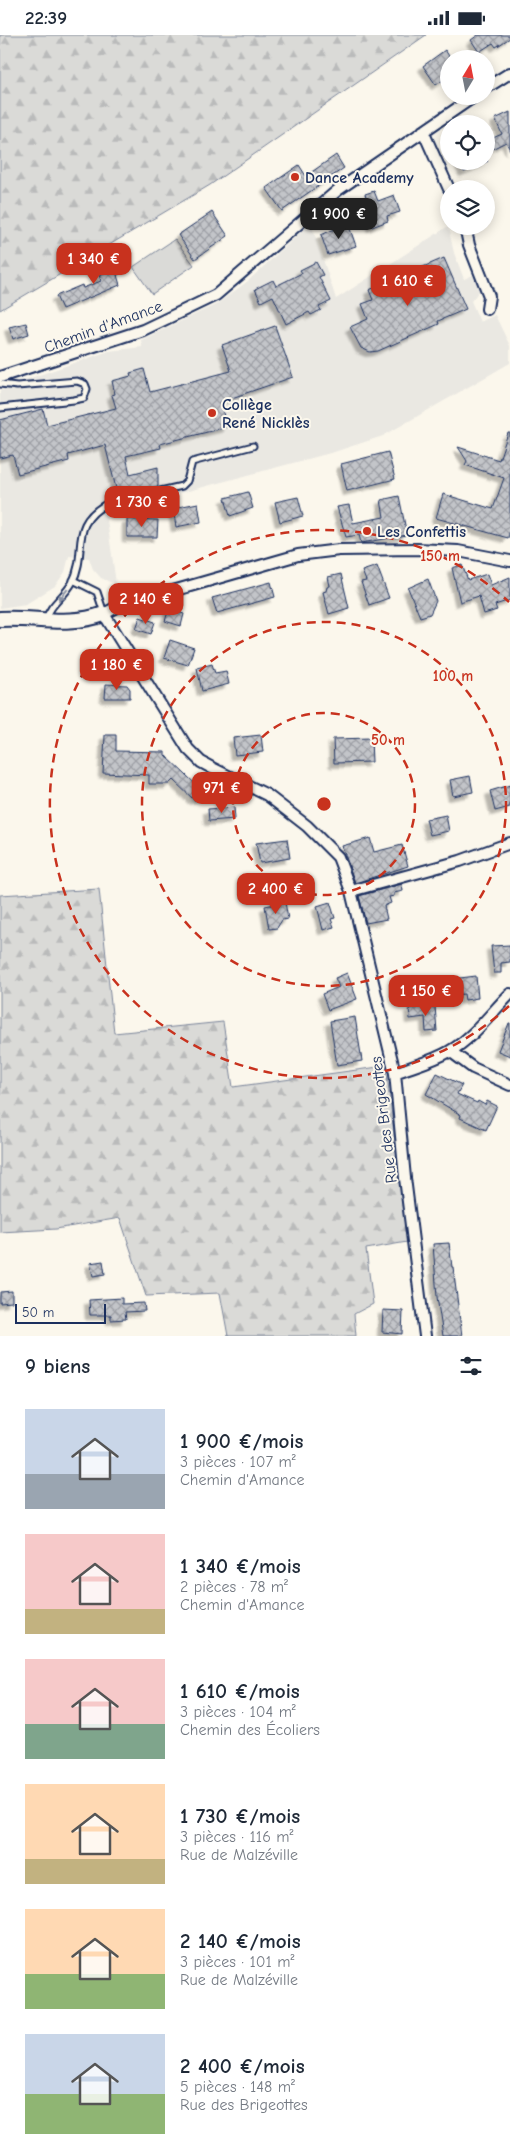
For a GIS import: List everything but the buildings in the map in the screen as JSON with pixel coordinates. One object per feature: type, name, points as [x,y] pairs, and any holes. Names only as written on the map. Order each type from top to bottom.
[{"type":"street","points":[[495,82],[510,73]]},
{"type":"street","name":"Chemin d'Amance","points":[[0,377],[143,330],[216,295],[338,190],[462,105]]},
{"type":"street","points":[[424,131],[445,180]]},
{"type":"street","points":[[467,235],[473,257],[489,296],[487,309]]},
{"type":"street","points":[[0,619],[26,617],[45,620],[77,621],[104,614],[117,607],[298,555],[321,551],[379,549],[458,551],[510,561]]},
{"type":"street","name":"Rue des Brigeottes","points":[[104,614],[188,749],[201,762],[235,781],[267,795],[296,817],[338,857],[351,891],[395,1073],[404,1178],[424,1336]]},
{"type":"street","points":[[351,891],[460,861],[510,843]]},
{"type":"street","points":[[395,1073],[450,1051],[462,1042],[510,994]]},
{"type":"street","points":[[450,1051],[473,1068],[510,1085]]},
{"type":"lane","points":[[0,384],[17,386],[77,381],[85,384],[87,389],[84,398],[0,408]]},
{"type":"lane","points":[[45,620],[50,608],[66,592],[73,580],[77,570],[83,527],[89,517],[98,509],[108,503],[182,486],[187,481],[192,462],[253,446]]},
{"type":"lane","points":[[73,580],[97,592],[104,614]]},
{"type":"shaded area","name":"Collège René Nicklès","points":[[311,223],[336,299],[440,232],[440,235],[450,235],[454,253],[464,279],[473,275],[480,290],[471,301],[480,322],[495,315],[510,346],[510,363],[383,436],[334,452],[106,513],[116,583],[101,578],[93,569],[89,558],[69,556],[65,572],[55,586],[26,604],[0,608],[0,390],[19,389],[19,382],[109,351],[142,347],[141,340],[217,304],[248,281]]},
{"type":"green space","points":[[0,35],[426,35],[210,185],[0,310]]},
{"type":"green space","points":[[175,239],[194,265],[152,294],[133,267]]},
{"type":"green space","points":[[99,889],[114,1033],[223,1022],[233,1087],[386,1066],[407,1242],[366,1249],[373,1304],[354,1314],[356,1336],[228,1336],[220,1293],[146,1296],[120,1218],[56,1229],[0,1232],[0,895]]},
{"type":"place","name":"Dance Academy","points":[[295,177]]},
{"type":"place","name":"Collège René Nicklès","points":[[212,413]]},
{"type":"place","name":"Les Confettis","points":[[367,531]]}]
